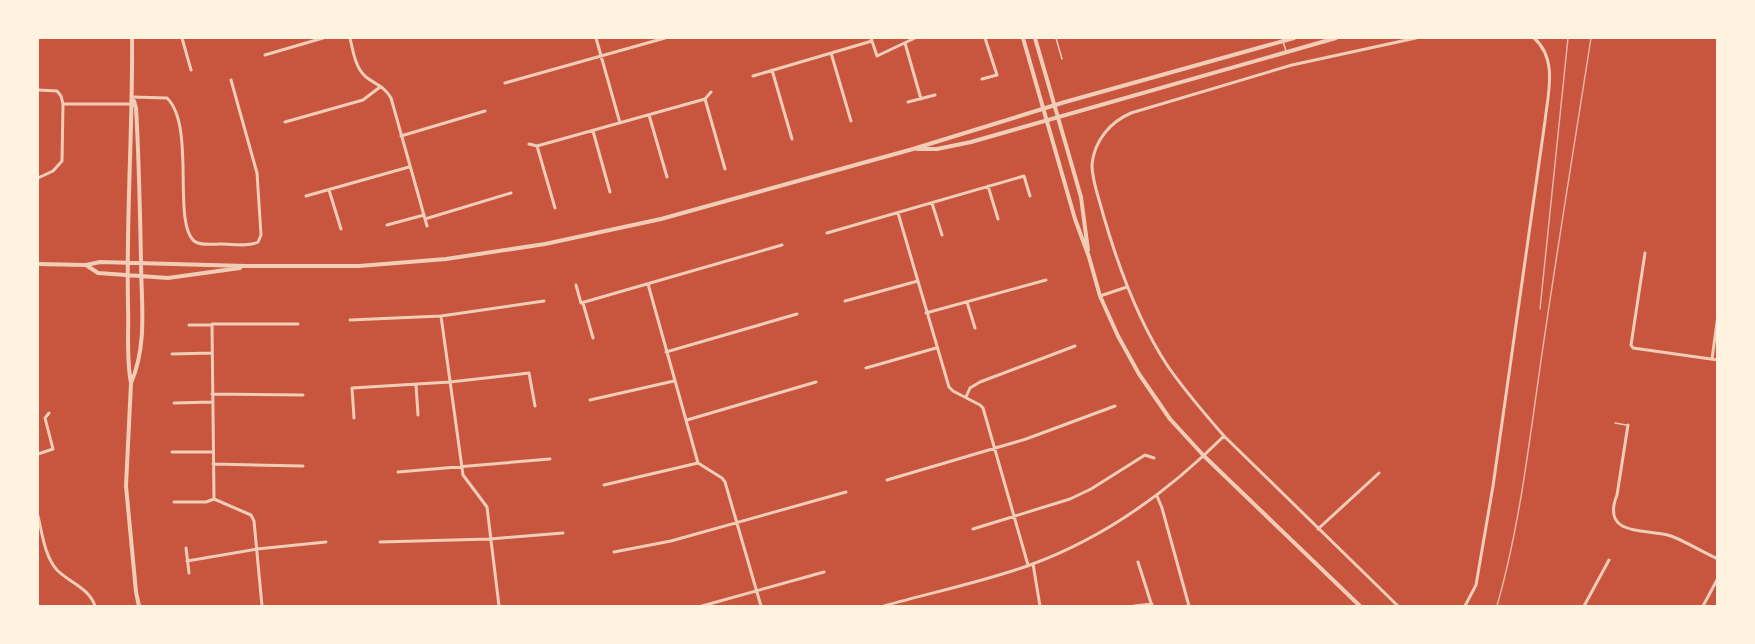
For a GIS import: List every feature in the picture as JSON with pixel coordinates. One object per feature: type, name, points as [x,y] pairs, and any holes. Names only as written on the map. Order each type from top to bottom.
[{"type":"street","points":[[131,383],[137,368],[142,335],[140,185],[133,97],[132,38]]},
{"type":"street","points":[[182,38],[191,70]]},
{"type":"street","points":[[265,55],[323,38]]},
{"type":"street","points":[[350,38],[358,67],[364,76],[381,87],[391,98],[427,226]]},
{"type":"street","points":[[596,38],[620,123]]},
{"type":"street","points":[[505,83],[665,38]]},
{"type":"street","points":[[753,76],[872,39],[877,56],[915,38]]},
{"type":"street","points":[[982,79],[997,75],[985,38]]},
{"type":"street","points":[[1023,38],[1075,219],[1089,256],[1100,296],[1139,374],[1170,418],[1204,456],[1360,606]]},
{"type":"street","points":[[1035,38],[1081,197],[1089,256]]},
{"type":"street","points":[[38,264],[86,265],[100,262],[141,262],[246,266],[370,265],[446,259],[545,244],[661,219],[913,148],[1282,39],[1294,38]]},
{"type":"street","points":[[913,148],[937,149],[971,142],[1336,38]]},
{"type":"street","points":[[1398,606],[1224,436],[1167,365],[1147,331],[1127,287],[1093,178],[1092,165],[1099,142],[1112,124],[1131,113],[1292,65],[1416,38]]},
{"type":"street","points":[[1465,606],[1476,585],[1493,486],[1545,121],[1550,71],[1545,50],[1534,38]]},
{"type":"street","points":[[904,43],[921,99]]},
{"type":"street","points":[[831,53],[851,121]]},
{"type":"street","points":[[772,70],[792,139]]},
{"type":"street","points":[[133,97],[166,98],[175,111],[181,134],[186,223],[192,238],[200,244],[249,244],[258,242],[261,235],[258,182],[231,80]]},
{"type":"street","points":[[285,122],[363,100],[381,87]]},
{"type":"street","points":[[38,90],[57,92],[63,104],[62,160],[53,171],[38,178]]},
{"type":"street","points":[[529,144],[537,146],[705,99],[711,92]]},
{"type":"street","points":[[908,102],[934,95]]},
{"type":"street","points":[[705,99],[725,169]]},
{"type":"street","points":[[63,104],[134,104]]},
{"type":"street","points":[[134,104],[127,276],[128,367],[131,383],[126,486],[139,606]]},
{"type":"street","points":[[401,136],[484,111]]},
{"type":"street","points":[[649,115],[667,177]]},
{"type":"street","points":[[593,130],[610,192]]},
{"type":"street","points":[[537,146],[555,208]]},
{"type":"street","points":[[306,196],[410,167]]},
{"type":"street","points":[[827,233],[1024,176],[1030,196]]},
{"type":"street","points":[[988,186],[998,219]]},
{"type":"street","points":[[329,190],[341,229]]},
{"type":"street","points":[[387,225],[511,193]]},
{"type":"street","points":[[932,203],[942,235]]},
{"type":"street","points":[[898,213],[949,387],[982,406],[1028,565]]},
{"type":"street","points":[[576,285],[580,303],[782,245]]},
{"type":"street","points":[[1645,253],[1631,345],[1633,348],[1718,360]]},
{"type":"street","points":[[86,265],[98,273],[141,277],[183,276],[246,266]]},
{"type":"street","points":[[926,313],[1046,280]]},
{"type":"street","points":[[846,301],[918,281]]},
{"type":"street","points":[[648,284],[699,463],[725,482],[761,606]]},
{"type":"street","points":[[1100,296],[1127,287]]},
{"type":"street","points":[[350,320],[441,316],[544,301]]},
{"type":"street","points":[[583,302],[593,338]]},
{"type":"street","points":[[967,302],[975,328]]},
{"type":"street","points":[[666,352],[797,314]]},
{"type":"street","points":[[1712,359],[1718,315]]},
{"type":"street","points":[[441,316],[462,467],[465,478],[487,507],[499,606]]},
{"type":"street","points":[[189,326],[298,324]]},
{"type":"street","points":[[212,326],[214,499]]},
{"type":"street","points":[[966,397],[970,388],[980,382],[1075,346]]},
{"type":"street","points":[[866,368],[936,348]]},
{"type":"street","points":[[172,354],[212,353]]},
{"type":"street","points":[[354,418],[352,388],[416,385],[530,373],[535,406]]},
{"type":"street","points":[[590,400],[674,381]]},
{"type":"street","points":[[687,420],[816,382]]},
{"type":"street","points":[[416,385],[418,415]]},
{"type":"street","points":[[212,394],[303,395]]},
{"type":"street","points":[[174,403],[212,402]]},
{"type":"street","points":[[887,480],[995,449],[1114,406]]},
{"type":"street","points":[[38,454],[53,449],[45,418],[49,413]]},
{"type":"street","points":[[1628,425],[1614,503],[1615,518],[1621,525],[1631,530],[1670,535],[1718,559]]},
{"type":"street","points":[[884,606],[1028,565],[1101,531],[1157,496],[1224,436]]},
{"type":"street","points":[[172,452],[213,452]]},
{"type":"street","points":[[974,529],[1070,500],[1145,455],[1154,458]]},
{"type":"street","points":[[398,472],[550,459]]},
{"type":"street","points":[[604,485],[699,463]]},
{"type":"street","points":[[213,464],[303,466]]},
{"type":"street","points":[[1318,529],[1378,473]]},
{"type":"street","points":[[614,552],[671,541],[846,492]]},
{"type":"street","points":[[1157,496],[1189,606]]},
{"type":"street","points":[[174,502],[206,502],[214,499],[251,515],[254,521],[262,606]]},
{"type":"street","points":[[38,516],[52,563],[58,571],[88,593],[95,606]]},
{"type":"street","points":[[380,542],[490,539],[563,533]]},
{"type":"street","points":[[187,561],[257,549],[326,542]]},
{"type":"street","points":[[186,548],[189,573]]},
{"type":"street","points":[[1584,606],[1610,560]]},
{"type":"street","points":[[1134,606],[1152,605],[1138,562]]},
{"type":"street","points":[[1033,563],[1040,606]]},
{"type":"street","points":[[702,606],[824,572]]},
{"type":"street","points":[[1703,606],[1718,578]]},
{"type":"lane","points":[[1056,38],[1062,58]]},
{"type":"lane","points":[[1282,39],[1286,52]]},
{"type":"lane","points":[[1615,423],[1628,425]]},
{"type":"tram line","points":[[1540,309],[1568,38]]},
{"type":"tram line","points":[[1497,606],[1524,478],[1591,38]]}]
